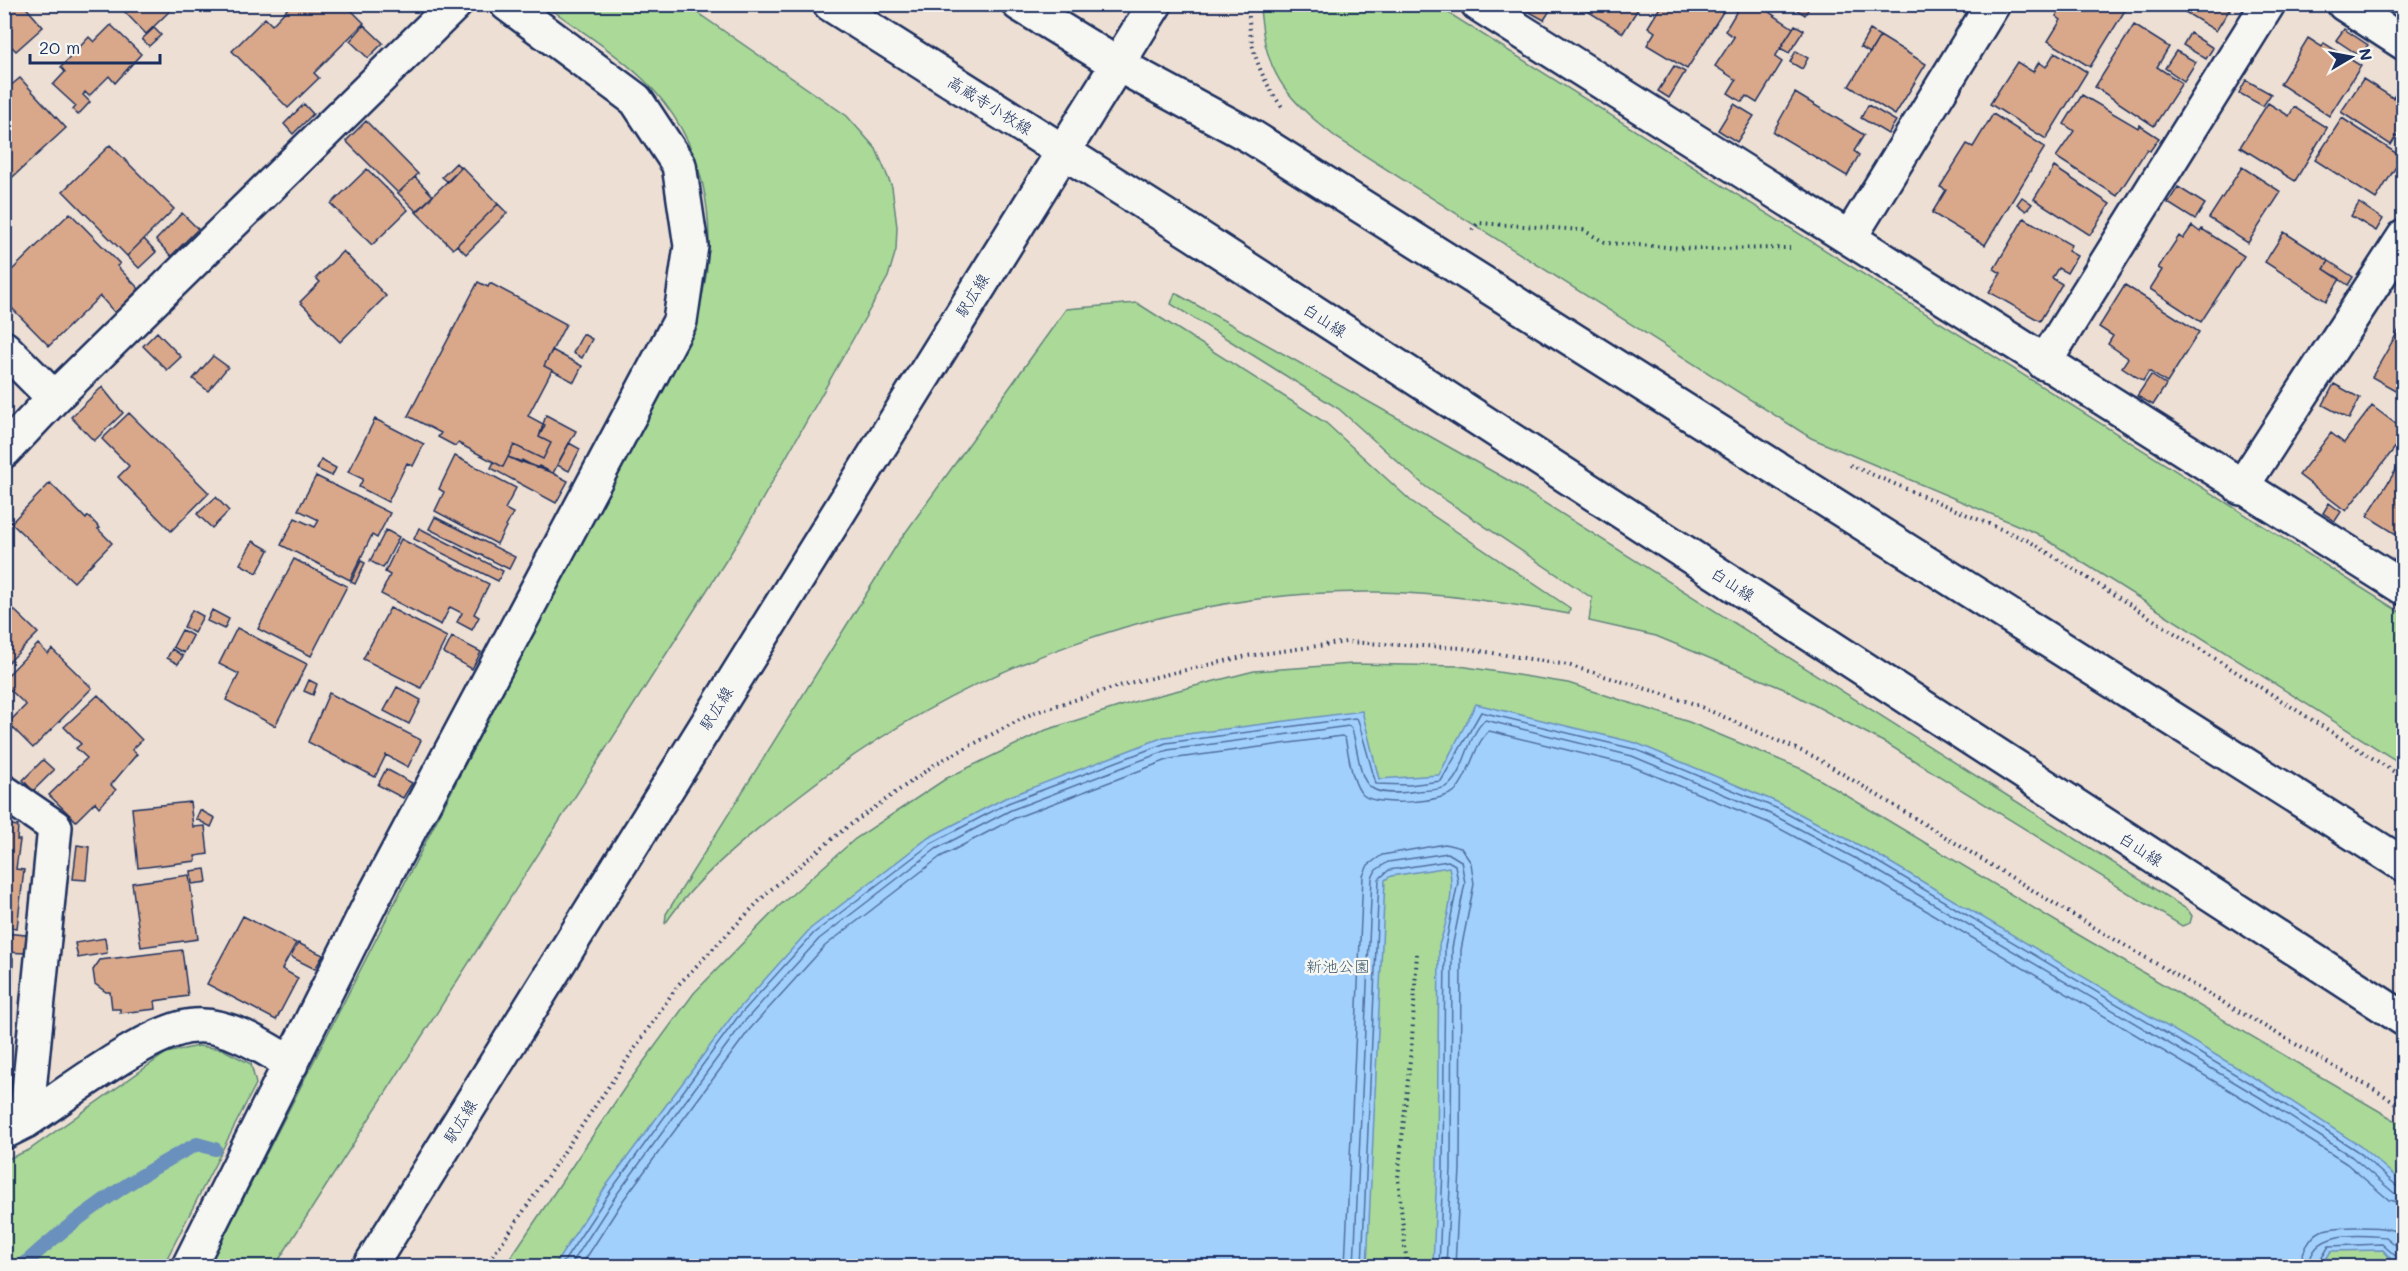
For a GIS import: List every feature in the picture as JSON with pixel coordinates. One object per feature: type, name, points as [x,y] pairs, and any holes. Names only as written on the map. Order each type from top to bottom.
[{"type":"street","points":[[4,451],[54,398],[455,4]]},
{"type":"street","points":[[189,1266],[371,902],[680,321],[691,246],[679,165],[636,100],[507,4]]},
{"type":"street","name":"高蔵寺小牧線","points":[[830,4],[1062,151]]},
{"type":"street","points":[[1019,4],[1117,64],[1252,137],[2403,865]]},
{"type":"street","points":[[1062,151],[1155,4]]},
{"type":"street","points":[[1478,4],[1850,237],[2241,488],[2403,588]]},
{"type":"street","points":[[1850,237],[1993,4]]},
{"type":"street","points":[[2044,363],[2268,4]]},
{"type":"street","points":[[2344,4],[2403,43]]},
{"type":"street","name":"白山線","points":[[1062,151],[2403,1019]]},
{"type":"street","name":"駅広線","points":[[370,1266],[1062,151]]},
{"type":"street","points":[[2241,488],[2399,253]]},
{"type":"street","points":[[4,348],[54,398]]},
{"type":"street","points":[[4,792],[55,827],[15,1126]]},
{"type":"street","points":[[15,1126],[156,1036],[194,1026],[233,1032],[263,1046],[291,1064]]},
{"type":"path","points":[[1249,4],[1252,47],[1267,88],[1288,114]]},
{"type":"path","points":[[1468,234],[1478,223],[1583,231],[1606,243],[1700,249],[1807,247],[1850,237]]},
{"type":"path","points":[[1842,462],[2029,541],[2403,778]]},
{"type":"path","points":[[486,1266],[678,985],[768,892],[843,830],[937,763],[1033,713],[1129,683],[1247,656],[1346,642],[1462,648],[1568,664],[1692,703],[1804,752],[1942,832],[2081,920],[2403,1107]]},
{"type":"path","points":[[1407,1266],[1398,1178],[1412,1040],[1417,952]]},
{"type":"green space","points":[[545,5],[686,5],[847,116],[876,149],[892,187],[897,227],[896,250],[888,277],[741,537],[275,1266],[209,1266],[700,305],[709,244],[708,214],[703,185],[694,156],[681,129],[665,104],[644,80],[609,50]]},
{"type":"green space","points":[[1260,5],[1436,5],[2403,614],[2403,765],[2036,533],[1811,438],[1337,138],[1310,116],[1288,93],[1272,67],[1263,33]]},
{"type":"green space","points":[[1175,293],[1513,483],[2188,910],[2192,916],[2190,923],[2182,926],[1889,745],[1784,689],[1656,636],[1589,621],[1592,598],[1426,487],[1339,409],[1171,304]]},
{"type":"green space","points":[[1137,303],[1326,423],[1411,501],[1570,608],[1569,614],[1498,602],[1426,594],[1378,592],[1300,595],[1222,604],[1146,621],[1072,644],[999,674],[930,709],[863,749],[764,823],[710,871],[665,924],[666,914],[898,543],[1066,309]]},
{"type":"green space","name":"新池公園","points":[[1353,664],[1460,666],[1568,683],[1689,722],[1804,770],[2072,931],[2403,1125],[2403,1266],[505,1266],[628,1083],[694,993],[779,906],[855,839],[947,778],[1046,730],[1140,700],[1254,671]]},
{"type":"green space","points":[[198,1046],[222,1049],[251,1064],[256,1084],[163,1266],[5,1266],[5,1160],[29,1150],[166,1053]]},
{"type":"water","name":"新池公園","points":[[1476,704],[1636,743],[1779,803],[1874,853],[2268,1086],[2360,1146],[2403,1183],[2403,1266],[2397,1266],[2383,1250],[2331,1251],[2322,1266],[1433,1266],[1437,1168],[1439,945],[1451,896],[1449,867],[1391,876],[1385,880],[1367,1266],[554,1266],[606,1186],[733,1015],[810,929],[928,838],[1005,798],[1164,737],[1362,711],[1379,779],[1439,775]]},
{"type":"building","points":[[4,4],[23,4],[43,27],[16,51],[4,39]]},
{"type":"building","points":[[124,4],[177,4],[146,34],[121,8]]},
{"type":"building","points":[[292,4],[345,4],[364,23],[314,73],[319,78],[288,108],[232,51],[265,18],[272,25]]},
{"type":"building","points":[[1530,4],[1554,4],[1544,20],[1526,10]]},
{"type":"building","points":[[1576,4],[1641,4],[1623,33]]},
{"type":"building","points":[[1662,4],[1728,4],[1687,69],[1647,45],[1655,32],[1648,27]]},
{"type":"building","points":[[1741,4],[1757,4],[1793,28],[1775,57],[1782,62],[1757,103],[1746,96],[1742,102],[1728,93],[1736,80],[1715,66],[1734,37],[1725,31]]},
{"type":"building","points":[[1788,4],[1811,4],[1805,15]]},
{"type":"building","points":[[2063,4],[2129,4],[2090,67],[2048,41],[2061,20],[2056,16]]},
{"type":"building","points":[[2172,4],[2233,4],[2216,31]]},
{"type":"building","points":[[111,25],[141,54],[115,83],[109,76],[89,96],[85,92],[83,95],[90,102],[78,115],[73,110],[76,106],[53,85],[65,72],[61,67],[89,37],[94,42]]},
{"type":"building","points":[[364,25],[383,43],[368,58],[350,41]]},
{"type":"building","points":[[1795,25],[1804,30],[1789,53],[1780,48]]},
{"type":"building","points":[[2134,25],[2169,47],[2157,67],[2182,83],[2154,126],[2095,87]]},
{"type":"building","points":[[154,28],[161,35],[149,46],[142,39]]},
{"type":"building","points":[[2344,29],[2368,45],[2360,56],[2336,40]]},
{"type":"building","points":[[1870,30],[1880,36],[1870,53],[1860,47]]},
{"type":"building","points":[[2190,33],[2213,48],[2206,59],[2183,45]]},
{"type":"building","points":[[1880,36],[1926,64],[1895,115],[1849,86]]},
{"type":"building","points":[[2308,38],[2322,47],[2324,43],[2361,66],[2329,116],[2280,84]]},
{"type":"building","points":[[1796,51],[1808,58],[1802,69],[1790,62]]},
{"type":"building","points":[[2176,51],[2196,62],[2184,81],[2165,68]]},
{"type":"building","points":[[2055,52],[2087,72],[2046,139],[1990,104],[2017,62],[2033,72],[2039,62],[2046,67]]},
{"type":"building","points":[[1674,66],[1685,72],[1669,98],[1658,91]]},
{"type":"building","points":[[20,78],[66,128],[4,185],[4,91]]},
{"type":"building","points":[[2363,79],[2393,98],[2404,81],[2404,140],[2397,135],[2391,145],[2341,112]]},
{"type":"building","points":[[2246,80],[2271,94],[2263,106],[2239,93]]},
{"type":"building","points":[[1795,93],[1864,135],[1854,151],[1859,155],[1847,176],[1773,132]]},
{"type":"building","points":[[2082,95],[2159,138],[2150,151],[2147,149],[2117,196],[2056,157],[2074,131],[2064,124]]},
{"type":"building","points":[[2268,103],[2289,116],[2294,107],[2327,128],[2295,181],[2240,147]]},
{"type":"building","points":[[304,104],[313,114],[293,134],[284,124]]},
{"type":"building","points":[[1734,104],[1754,116],[1737,142],[1718,130]]},
{"type":"building","points":[[1868,105],[1896,121],[1888,134],[1861,118]]},
{"type":"building","points":[[1993,114],[2045,147],[1985,245],[1932,213],[1946,190],[1940,187],[1967,144],[1973,147]]},
{"type":"building","points":[[2342,118],[2402,157],[2376,199],[2315,160]]},
{"type":"building","points":[[366,121],[418,174],[398,193],[346,141]]},
{"type":"building","points":[[110,145],[174,209],[127,256],[63,191]]},
{"type":"building","points":[[456,163],[461,168],[448,182],[442,177]]},
{"type":"building","points":[[462,167],[498,204],[453,249],[416,212]]},
{"type":"building","points":[[2054,167],[2110,204],[2090,235],[2034,199]]},
{"type":"building","points":[[2242,167],[2281,192],[2248,243],[2209,218]]},
{"type":"building","points":[[367,169],[408,210],[372,245],[331,204]]},
{"type":"building","points":[[415,177],[433,196],[417,212],[398,193]]},
{"type":"building","points":[[2178,187],[2205,204],[2195,220],[2168,203]]},
{"type":"building","points":[[2022,197],[2032,204],[2026,211],[2017,204]]},
{"type":"building","points":[[2359,203],[2383,219],[2376,231],[2351,216]]},
{"type":"building","points":[[498,204],[507,213],[466,254],[457,245]]},
{"type":"building","points":[[70,213],[120,264],[117,266],[139,289],[115,313],[100,296],[49,346],[4,300],[4,278]]},
{"type":"building","points":[[182,213],[198,229],[171,256],[156,240]]},
{"type":"building","points":[[2024,218],[2071,245],[2068,251],[2077,256],[2067,273],[2058,268],[2052,278],[2062,284],[2040,321],[1989,292],[2001,273],[1994,269]]},
{"type":"building","points":[[2192,226],[2200,232],[2202,229],[2244,256],[2201,322],[2150,289],[2162,270],[2158,268],[2179,236],[2183,239]]},
{"type":"building","points":[[2284,232],[2329,261],[2324,269],[2340,279],[2326,301],[2265,262]]},
{"type":"building","points":[[144,239],[156,252],[139,268],[127,256]]},
{"type":"building","points":[[343,251],[386,296],[340,342],[300,302],[320,282],[316,278]]},
{"type":"building","points":[[2329,261],[2353,277],[2348,285],[2324,269]]},
{"type":"building","points":[[478,282],[488,287],[490,283],[566,324],[544,366],[552,370],[528,416],[545,425],[539,437],[551,443],[543,459],[514,445],[503,467],[458,443],[455,446],[438,437],[441,433],[408,416]]},
{"type":"building","points":[[2125,285],[2199,332],[2167,383],[2149,371],[2143,381],[2122,367],[2128,358],[2108,344],[2113,336],[2099,327]]},
{"type":"building","points":[[2404,321],[2404,395],[2372,377]]},
{"type":"building","points":[[157,332],[181,357],[167,370],[143,346]]},
{"type":"building","points":[[583,334],[592,339],[582,358],[573,353]]},
{"type":"building","points":[[552,350],[582,366],[574,382],[544,366]]},
{"type":"building","points":[[213,356],[228,367],[208,391],[193,379]]},
{"type":"building","points":[[2151,375],[2166,385],[2153,405],[2137,396]]},
{"type":"building","points":[[2334,384],[2360,398],[2349,419],[2323,405]]},
{"type":"building","points":[[102,387],[123,413],[94,441],[71,417]]},
{"type":"building","points":[[2372,406],[2404,430],[2404,436],[2346,511],[2299,475],[2331,433],[2344,443]]},
{"type":"building","points":[[129,413],[209,493],[171,531],[118,477],[129,466],[102,439]]},
{"type":"building","points":[[546,415],[576,431],[553,473],[508,457],[514,445],[543,459],[551,443],[539,437]]},
{"type":"building","points":[[375,419],[424,444],[413,466],[407,463],[388,502],[359,487],[363,479],[348,472]]},
{"type":"building","points":[[569,443],[580,449],[569,471],[557,465]]},
{"type":"building","points":[[455,456],[516,488],[505,509],[513,513],[497,544],[435,511],[444,492],[439,489]]},
{"type":"building","points":[[508,457],[521,463],[522,460],[537,468],[539,466],[568,481],[556,503],[491,468],[494,462],[503,467]]},
{"type":"building","points":[[2404,457],[2404,539],[2367,516]]},
{"type":"building","points":[[321,460],[336,468],[332,476],[317,469]]},
{"type":"building","points":[[316,476],[390,513],[377,538],[372,535],[350,580],[281,545],[295,518],[315,527],[319,520],[298,510]]},
{"type":"building","points":[[50,483],[86,519],[88,516],[112,543],[74,582],[11,523]]},
{"type":"building","points":[[216,497],[229,511],[212,528],[197,514]]},
{"type":"building","points":[[2329,503],[2341,512],[2335,521],[2323,513]]},
{"type":"building","points":[[435,517],[515,557],[509,569],[429,529]]},
{"type":"building","points":[[419,528],[503,571],[498,581],[414,539]]},
{"type":"building","points":[[386,530],[399,537],[383,568],[370,561]]},
{"type":"building","points":[[401,539],[489,584],[474,614],[479,617],[472,630],[457,622],[462,613],[450,607],[441,625],[381,594],[390,575],[385,572]]},
{"type":"building","points":[[253,541],[269,550],[257,573],[240,564]]},
{"type":"building","points":[[294,559],[347,586],[311,656],[258,629]]},
{"type":"building","points":[[361,561],[365,563],[355,584],[351,582]]},
{"type":"building","points":[[10,606],[38,633],[9,662],[4,657],[4,609]]},
{"type":"building","points":[[390,608],[447,637],[421,688],[363,659]]},
{"type":"building","points":[[192,610],[203,616],[194,633],[184,627]]},
{"type":"building","points":[[212,610],[229,619],[224,629],[207,621]]},
{"type":"building","points":[[237,628],[307,664],[275,726],[226,700],[239,674],[219,664]]},
{"type":"building","points":[[182,630],[193,636],[184,653],[173,647]]},
{"type":"building","points":[[452,637],[481,652],[472,669],[444,653]]},
{"type":"building","points":[[38,644],[48,654],[52,649],[92,688],[33,748],[8,723],[26,705],[4,684],[4,679]]},
{"type":"building","points":[[172,649],[183,656],[178,664],[167,658]]},
{"type":"building","points":[[309,680],[317,684],[313,695],[304,691]]},
{"type":"building","points":[[397,687],[421,700],[409,724],[384,711]]},
{"type":"building","points":[[329,693],[421,740],[408,767],[386,755],[375,777],[308,742]]},
{"type":"building","points":[[98,695],[142,740],[132,750],[137,754],[111,785],[116,790],[99,807],[95,802],[76,821],[49,795],[87,758],[76,748],[81,744],[64,727]]},
{"type":"building","points":[[43,760],[54,770],[33,791],[23,780]]},
{"type":"building","points":[[386,769],[412,783],[403,798],[378,785]]},
{"type":"building","points":[[190,802],[193,827],[205,826],[208,854],[195,856],[196,861],[138,868],[132,808]]},
{"type":"building","points":[[200,810],[215,818],[211,827],[196,819]]},
{"type":"building","points":[[4,824],[18,826],[17,840],[20,840],[16,869],[24,870],[17,928],[4,927]]},
{"type":"building","points":[[77,845],[89,847],[86,880],[73,879]]},
{"type":"building","points":[[205,869],[207,882],[192,884],[191,871]]},
{"type":"building","points":[[189,875],[198,939],[141,947],[132,883]]},
{"type":"building","points":[[243,916],[296,943],[282,969],[298,978],[276,1020],[207,984]]},
{"type":"building","points":[[4,933],[26,935],[25,953],[4,952]]},
{"type":"building","points":[[105,938],[107,953],[78,958],[75,943]]},
{"type":"building","points":[[298,943],[323,955],[315,969],[291,957]]},
{"type":"building","points":[[182,950],[188,996],[155,1001],[156,1009],[120,1013],[120,1009],[112,1009],[110,992],[106,992],[95,984],[93,970],[100,960]]},
{"type":"building","points":[[4,958],[13,958],[11,1042],[4,1041]]},
{"type":"waterway","points":[[22,1266],[62,1231],[105,1199],[150,1170],[197,1144],[215,1149]]}]
